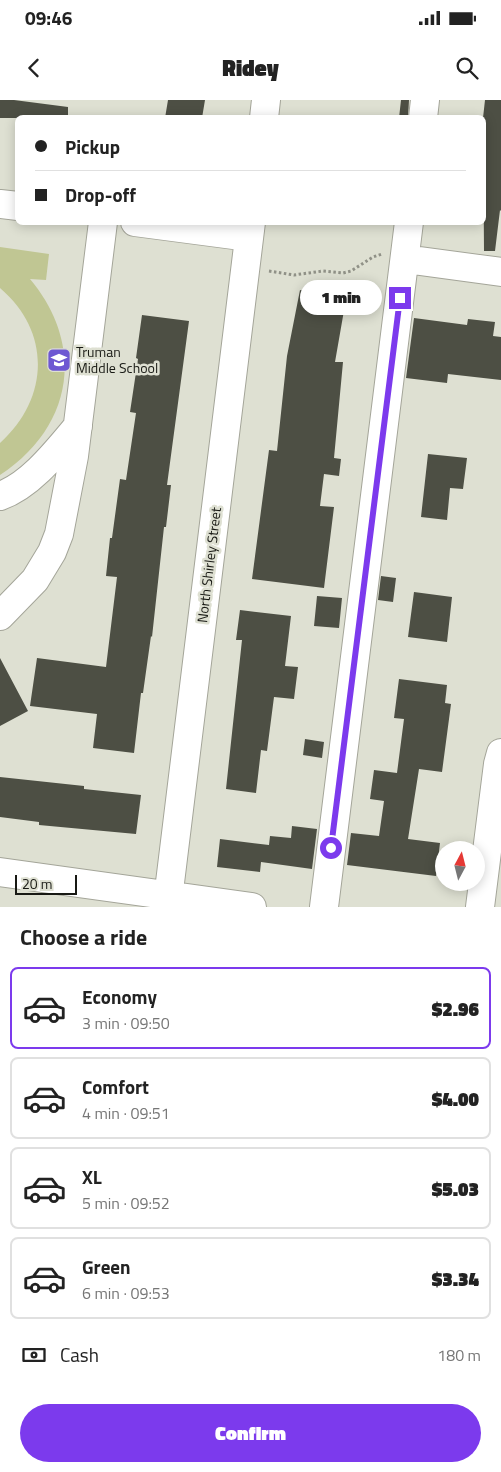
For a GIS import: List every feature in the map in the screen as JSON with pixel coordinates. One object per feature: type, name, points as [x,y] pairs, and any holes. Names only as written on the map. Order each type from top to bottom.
[{"type":"street","points":[[264,115],[266,100]]},
{"type":"street","points":[[423,115],[425,100]]},
{"type":"street","points":[[0,204],[15,206]]},
{"type":"street","points":[[0,616],[35,580],[52,552],[59,534],[78,426],[103,225]]},
{"type":"street","points":[[178,225],[250,230]]},
{"type":"street","points":[[324,907],[409,225]]},
{"type":"street","name":"North Shirley Street","points":[[167,901],[250,230]]},
{"type":"street","points":[[405,255],[501,272]]},
{"type":"street","points":[[0,496],[7,494],[36,473],[78,426]]},
{"type":"street","points":[[480,907],[501,753]]},
{"type":"street","points":[[0,872],[167,901],[252,907]]},
{"type":"path","points":[[266,271],[294,275],[322,271],[343,273],[351,271],[373,257],[390,252],[405,255]]},
{"type":"green space","points":[[0,247],[49,254],[46,280],[30,279],[48,305],[59,331],[64,358],[63,384],[56,410],[43,434],[25,456],[0,475],[0,443],[16,426],[28,406],[35,386],[38,366],[36,345],[29,325],[17,305],[0,288]]},
{"type":"building","points":[[0,100],[68,107],[68,115],[15,115],[15,118],[0,118]]},
{"type":"building","points":[[168,100],[205,100],[202,115],[166,115]]},
{"type":"building","points":[[401,100],[409,100],[408,115],[399,115]]},
{"type":"building","points":[[485,100],[501,100],[501,211],[495,251],[484,251],[484,225],[486,225],[486,115],[483,115]]},
{"type":"building","points":[[300,290],[346,299],[335,362],[343,362],[334,458],[341,459],[339,476],[324,474],[320,506],[334,507],[324,588],[252,579],[269,450],[277,451],[287,356]]},
{"type":"building","points":[[142,315],[189,321],[167,485],[171,485],[166,527],[164,527],[152,637],[143,693],[141,693],[134,753],[93,748],[97,714],[30,706],[37,658],[106,667],[117,577],[106,576],[120,479],[126,480],[136,413],[130,412]]},
{"type":"building","points":[[414,318],[467,325],[468,319],[495,322],[493,336],[501,337],[501,380],[448,374],[447,383],[406,378]]},
{"type":"building","points":[[428,454],[467,458],[463,489],[450,488],[447,520],[421,517]]},
{"type":"building","points":[[381,576],[396,578],[393,602],[378,600]]},
{"type":"building","points":[[414,592],[452,597],[447,642],[408,637]]},
{"type":"building","points":[[317,596],[342,598],[339,628],[314,626]]},
{"type":"building","points":[[240,610],[291,616],[285,666],[298,667],[294,699],[274,697],[267,751],[261,750],[256,793],[226,789],[242,640],[236,640]]},
{"type":"building","points":[[0,658],[28,711],[0,726]]},
{"type":"building","points":[[399,679],[447,685],[445,703],[451,704],[442,772],[419,769],[408,839],[435,842],[435,876],[347,865],[351,833],[379,836],[384,801],[370,799],[374,770],[397,773],[404,719],[394,718]]},
{"type":"building","points":[[305,739],[324,742],[322,758],[303,755]]},
{"type":"building","points":[[0,777],[84,786],[84,789],[141,795],[136,834],[39,825],[39,822],[0,817]]},
{"type":"building","points":[[292,826],[317,829],[312,869],[261,862],[260,872],[217,867],[220,839],[269,845],[270,836],[291,838]]},
{"type":"place","name":"Truman Middle School","points":[[59,360]]},
{"type":"route","points":[[331,848],[400,298]]}]
